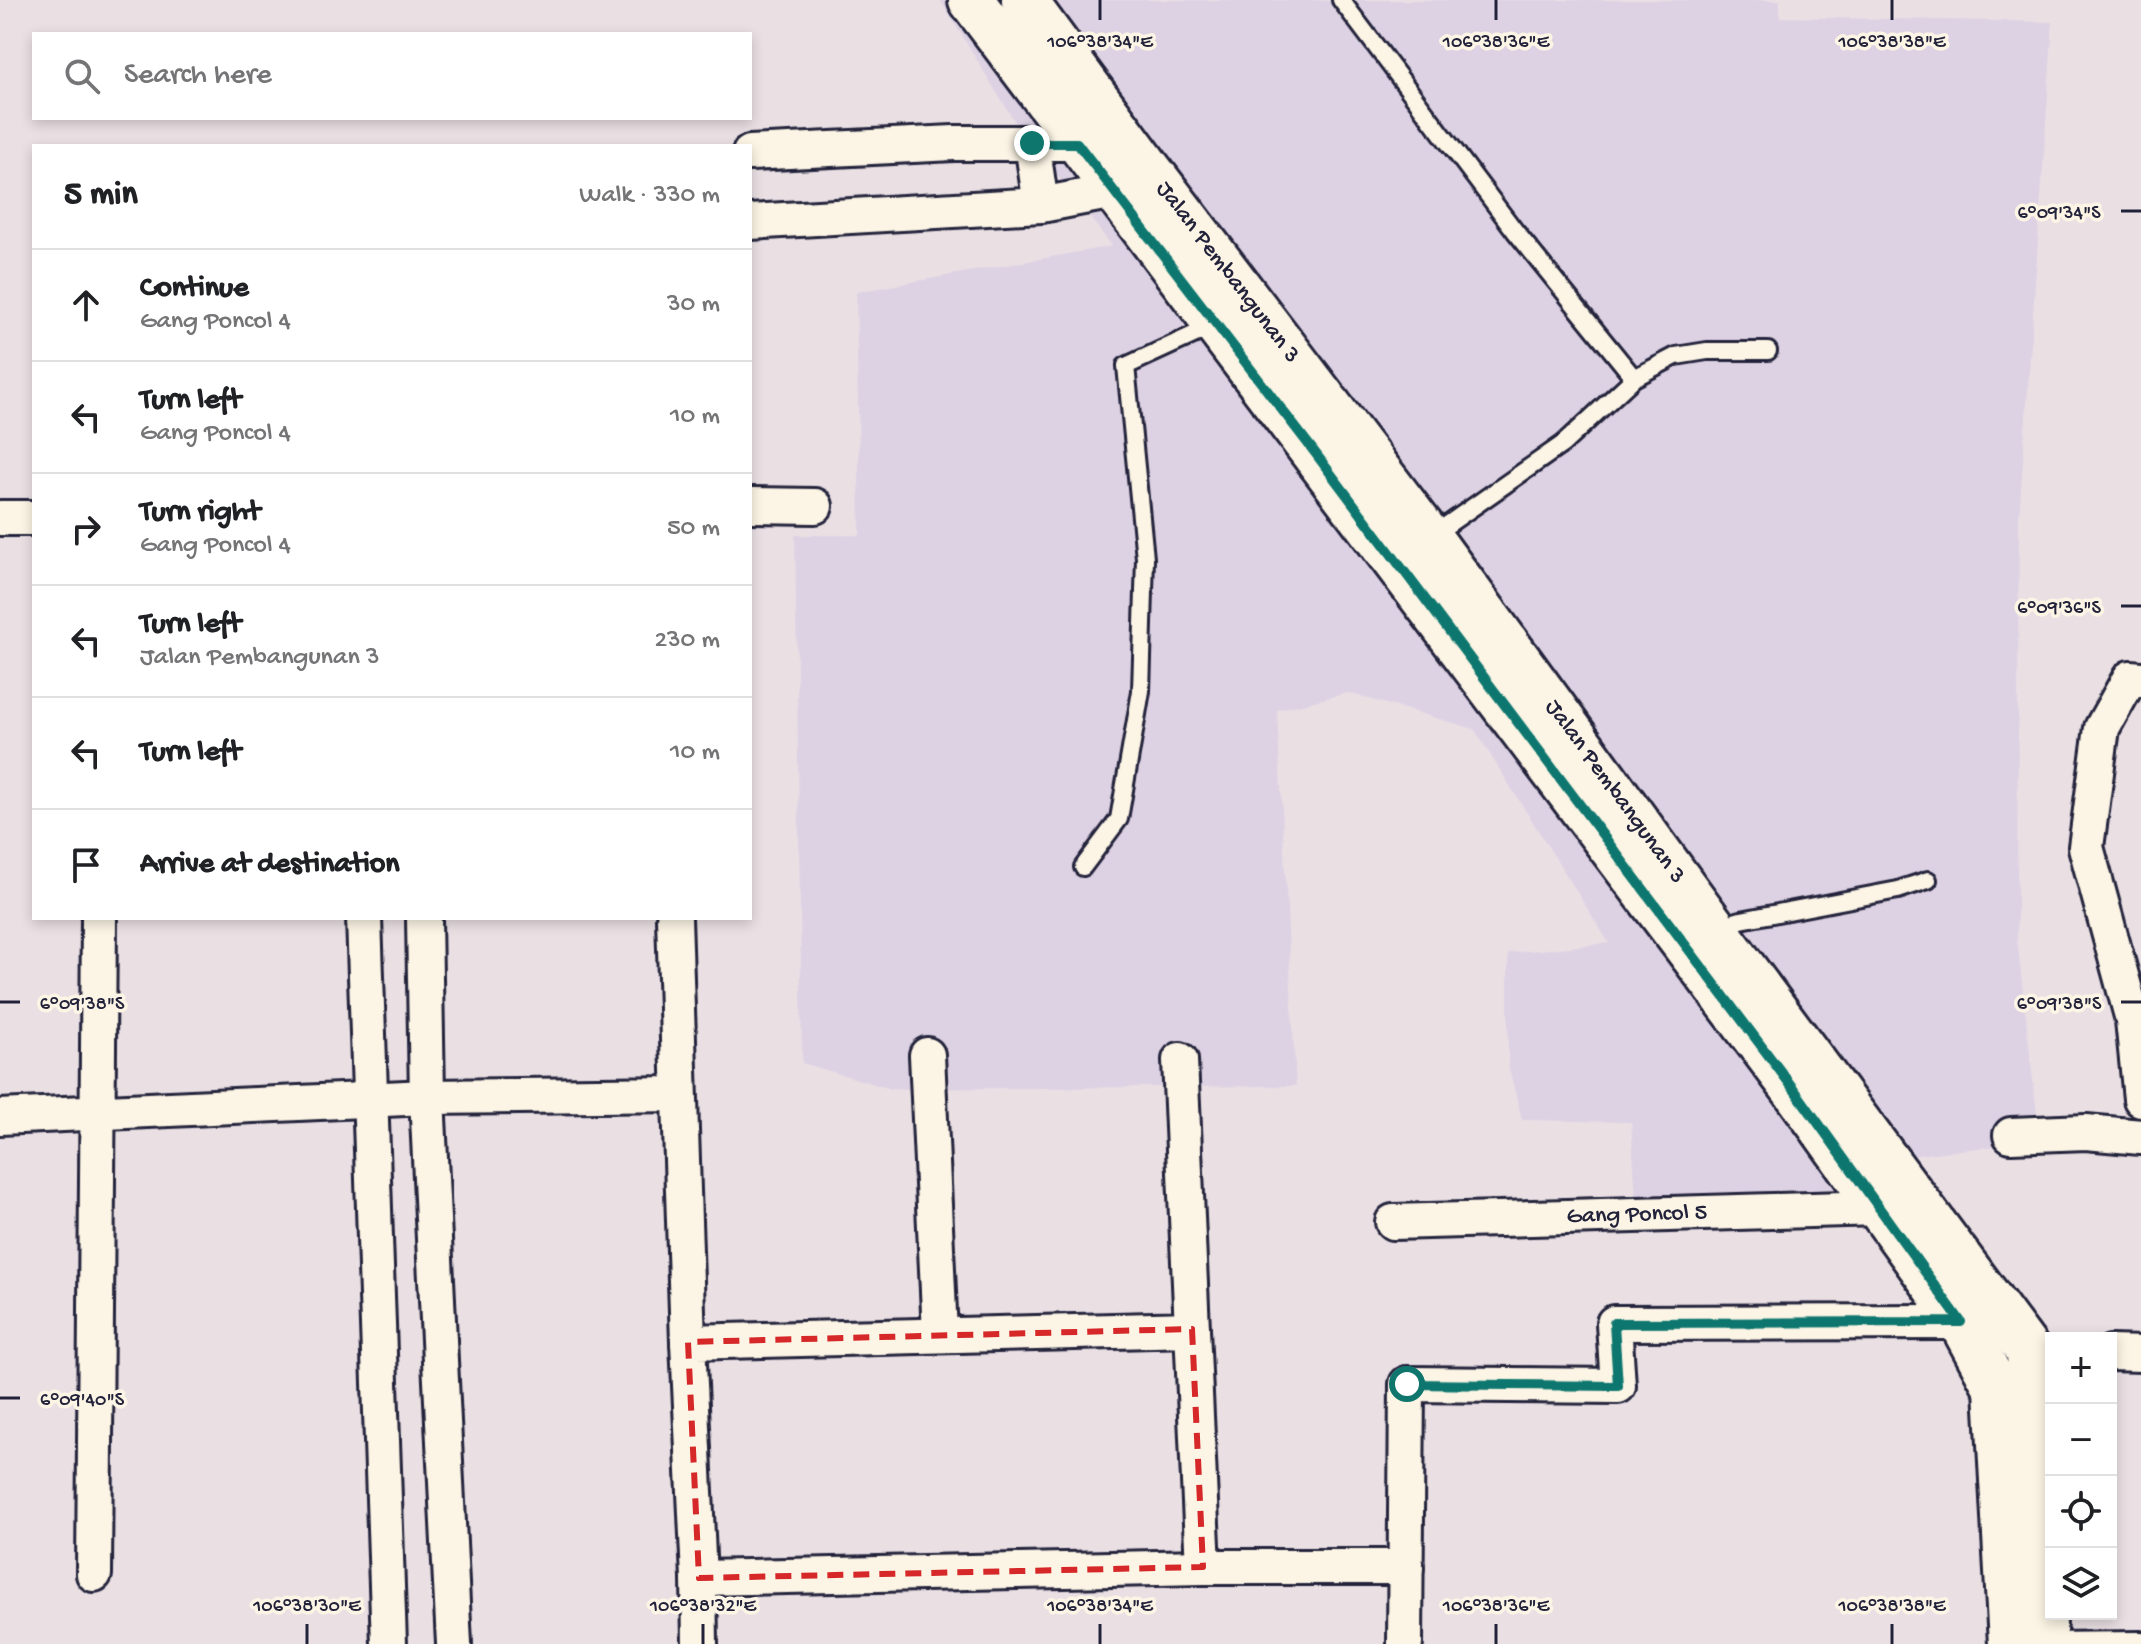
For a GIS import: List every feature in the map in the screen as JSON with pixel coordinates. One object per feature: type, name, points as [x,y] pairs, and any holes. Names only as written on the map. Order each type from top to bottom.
[{"type":"street","name":"Jalan Pembangunan 3","points":[[971,0],[1077,143],[1131,180],[1332,443],[1810,1083],[2040,1352],[2034,1643]]},
{"type":"street","name":"Jalan Pembangunan 3","points":[[1024,0],[1115,121],[1131,180],[1216,324],[1429,537],[1714,928],[1810,1083],[1879,1208],[1961,1322],[1997,1389],[2034,1643]]},
{"type":"street","points":[[752,153],[954,143],[1077,143],[1115,121]]},
{"type":"street","points":[[1032,143],[1041,205]]},
{"type":"street","points":[[752,222],[1041,205],[1131,180]]},
{"type":"street","points":[[752,505],[815,506]]},
{"type":"street","points":[[0,518],[32,518]]},
{"type":"street","points":[[2141,679],[2130,678],[2102,728],[2086,847],[2133,1020],[2141,1099]]},
{"type":"street","points":[[94,1574],[99,920]]},
{"type":"street","points":[[364,920],[389,1644]]},
{"type":"street","points":[[424,920],[427,1097],[454,1644]]},
{"type":"street","points":[[674,920],[700,1644]]},
{"type":"street","points":[[927,1055],[940,1334]]},
{"type":"street","points":[[1180,1060],[1203,1567]]},
{"type":"street","points":[[0,1117],[427,1097],[678,1094]]},
{"type":"street","points":[[2011,1135],[2086,1132],[2141,1137]]},
{"type":"street","name":"Gang Poncol 5","points":[[1393,1222],[1879,1208]]},
{"type":"street","points":[[1405,1644],[1407,1384],[1618,1386],[1614,1323],[1961,1322]]},
{"type":"street","points":[[688,1342],[1192,1329]]},
{"type":"street","points":[[2117,1353],[2141,1354]]},
{"type":"street","points":[[699,1578],[1203,1567],[1406,1567]]},
{"type":"lane","points":[[1341,0],[1515,231],[1634,378]]},
{"type":"lane","points":[[1083,867],[1119,819],[1141,691],[1145,558],[1126,366],[1216,324]]},
{"type":"lane","points":[[1429,537],[1563,444],[1634,378],[1676,356],[1707,351],[1768,351]]},
{"type":"lane","points":[[1714,928],[1898,890],[1928,880]]},
{"type":"lane","points":[[2034,1643],[2141,1640]]},
{"type":"highlighted area","points":[[1192,1329],[1203,1567],[699,1578],[688,1342]]},
{"type":"shaded area","points":[[940,0],[1780,0],[1780,17],[2053,22],[2019,520],[2017,938],[2040,1141],[1908,1156],[1831,1215],[1637,1215],[1631,1122],[1522,1120],[1508,1065],[1508,953],[1609,943],[1474,729],[1348,693],[1277,710],[1296,1086],[891,1089],[802,1063],[795,535],[860,535],[856,292],[1112,246],[1013,119]]},
{"type":"route","points":[[1032,143],[1077,143],[1316,454],[1796,1092],[1961,1322],[1614,1323],[1618,1386],[1407,1384]]}]
